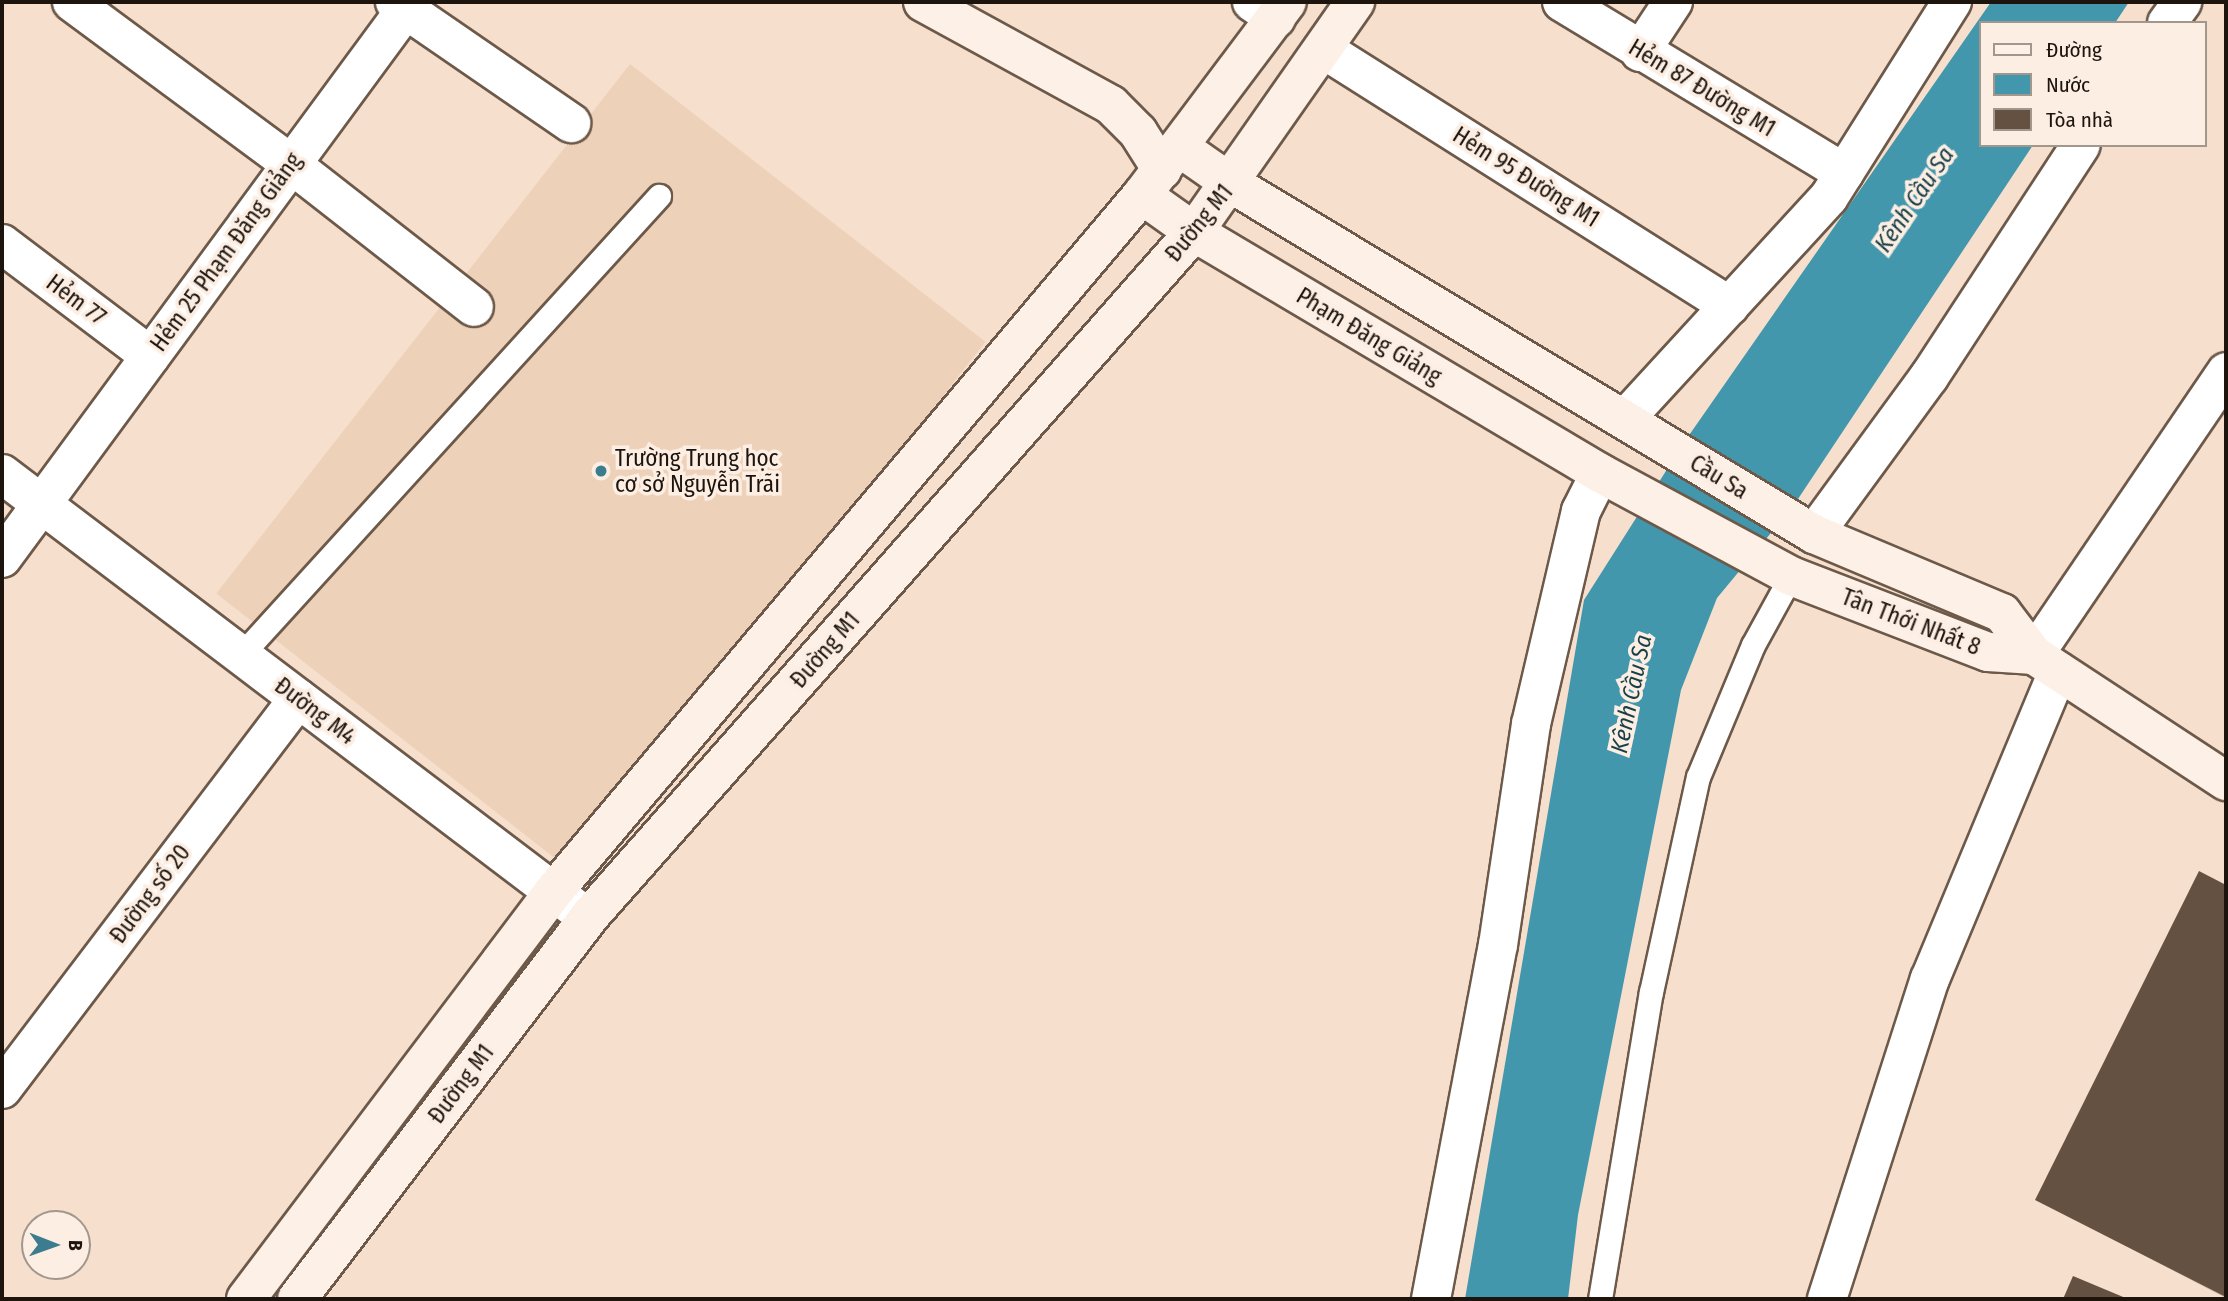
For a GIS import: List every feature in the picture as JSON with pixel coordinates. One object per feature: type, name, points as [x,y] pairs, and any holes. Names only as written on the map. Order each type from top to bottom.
[{"type":"street","points":[[72,2],[290,164],[474,307]]},
{"type":"street","name":"Phạm Đăng Giảng","points":[[923,2],[1111,105],[1138,132],[1194,232],[1600,473]]},
{"type":"street","name":"Đường M1","points":[[297,1299],[588,918],[1194,232],[1232,184],[1355,2]]},
{"type":"street","name":"Hẻm 87 Đường M1","points":[[1562,2],[1640,52],[1844,173]]},
{"type":"street","points":[[1640,52],[1673,2]]},
{"type":"street","points":[[1625,419],[1829,197],[1952,2]]},
{"type":"street","points":[[2168,21],[2182,2]]},
{"type":"street","points":[[404,4],[571,123]]},
{"type":"street","name":"Hẻm 25 Phạm Đăng Giảng","points":[[2,558],[404,4]]},
{"type":"street","name":"Đường M1","points":[[246,1299],[554,891],[1161,171],[1272,7]]},
{"type":"street","name":"Hẻm 95 Đường M1","points":[[1323,49],[1730,306]]},
{"type":"street","points":[[1814,534],[1929,377],[2080,147]]},
{"type":"street","name":"Phạm Đăng Giảng","points":[[1161,171],[1232,184],[1625,419]]},
{"type":"street","name":"Hẻm 77","points":[[2,244],[150,356]]},
{"type":"street","points":[[1827,1299],[1930,979],[2046,663],[2226,372]]},
{"type":"street","name":"Cầu Sa","points":[[1625,419],[1814,534]]},
{"type":"street","points":[[1431,1299],[1498,945],[1531,724],[1581,511],[1600,473],[1791,576]]},
{"type":"street","name":"Đường M4","points":[[2,474],[588,918]]},
{"type":"street","name":"Tân Thới Nhất 8","points":[[1814,534],[2002,613],[2046,663],[2226,781]]},
{"type":"street","name":"Tân Thới Nhất 8","points":[[1791,576],[1988,652],[2046,663]]},
{"type":"street","name":"Đường số 20","points":[[2,1089],[299,699]]},
{"type":"lane","points":[[241,655],[659,196]]},
{"type":"lane","points":[[1600,1299],[1651,992],[1698,778],[1753,645],[1791,576]]},
{"type":"shaded area","name":"Trường Trung học cơ sở Nguyễn Trãi","points":[[630,64],[985,342],[572,871],[216,594]]},
{"type":"water","name":"Kênh Cầu Sa","points":[[1991,2],[2129,2],[2116,21],[1980,21],[1980,147],[2032,147],[1794,505],[1717,598],[1681,690],[1578,1215],[1568,1299],[1465,1299],[1584,600],[1685,441]]},
{"type":"building","points":[[2199,871],[2226,885],[2226,1297],[2035,1200]]},
{"type":"building","points":[[2073,1276],[2128,1299],[2063,1299]]},
{"type":"place","name":"Trường Trung học cơ sở Nguyễn Trãi","points":[[601,471]]}]
